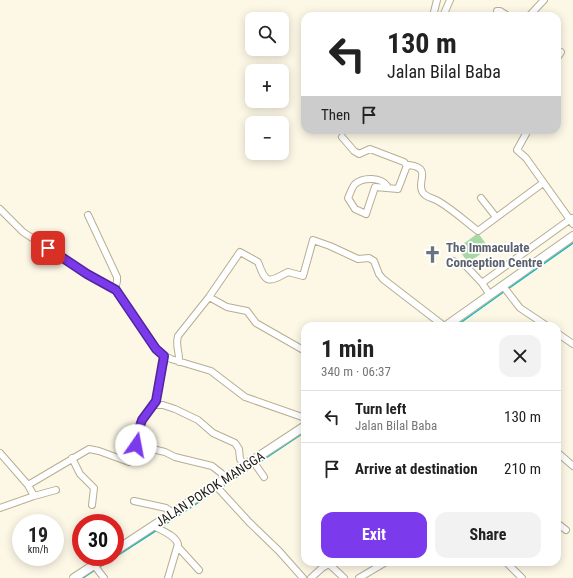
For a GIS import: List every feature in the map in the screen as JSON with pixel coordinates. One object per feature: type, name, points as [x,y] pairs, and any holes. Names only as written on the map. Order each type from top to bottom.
[{"type":"main road","points":[[451,322],[490,295],[506,289],[573,236]]},
{"type":"main road","name":"JALAN POKOK MANGGA","points":[[124,546],[157,527],[173,513],[218,488],[226,479],[245,466],[255,463],[301,429]]},
{"type":"main road","points":[[75,578],[95,566]]},
{"type":"street","points":[[434,12],[437,0]]},
{"type":"street","points":[[445,12],[450,0]]},
{"type":"street","points":[[533,12],[544,0]]},
{"type":"street","points":[[497,11],[502,12]]},
{"type":"street","points":[[482,283],[572,220],[526,158],[517,150],[526,134]]},
{"type":"street","points":[[342,137],[354,151],[359,154],[370,149],[404,162],[407,166],[413,166],[421,171],[423,176],[421,188],[422,192],[438,201],[478,231],[544,183]]},
{"type":"street","points":[[387,187],[385,182],[366,179],[354,185],[348,198],[355,209],[366,214],[375,187],[398,189],[407,166]]},
{"type":"street","points":[[481,198],[496,218]]},
{"type":"street","points":[[0,209],[23,232],[87,274],[116,290],[156,349],[164,356],[211,371],[245,398],[301,417]]},
{"type":"street","points":[[88,215],[116,277],[116,290]]},
{"type":"street","points":[[179,362],[176,343],[178,336],[209,297],[240,252],[258,262],[263,276],[266,279],[274,280],[288,272],[303,276],[313,240],[358,259],[369,258],[374,261],[379,274],[383,279],[440,322]]},
{"type":"street","points":[[453,261],[466,266],[482,283],[490,295]]},
{"type":"street","points":[[506,289],[520,308],[541,322]]},
{"type":"street","points":[[209,297],[227,307],[247,311],[256,323],[301,350]]},
{"type":"street","points":[[561,336],[573,344]]},
{"type":"street","points":[[28,485],[84,450],[92,449],[129,462],[136,445],[136,438],[142,420],[155,404],[158,396],[164,356]]},
{"type":"street","points":[[155,404],[174,408],[198,420],[212,433],[235,443],[239,449],[240,459],[245,466]]},
{"type":"street","points":[[136,445],[212,466],[226,479]]},
{"type":"street","points":[[0,453],[28,485],[34,496]]},
{"type":"street","points":[[561,456],[573,466]]},
{"type":"street","points":[[72,458],[80,474],[94,488],[92,505]]},
{"type":"street","points":[[255,463],[264,476]]},
{"type":"street","points":[[218,488],[303,578]]},
{"type":"street","points":[[0,508],[56,490]]},
{"type":"street","points":[[134,501],[166,508],[173,513]]},
{"type":"street","points":[[561,526],[566,530]]},
{"type":"street","points":[[157,527],[177,540],[178,547],[168,578]]},
{"type":"street","points":[[178,547],[199,570]]},
{"type":"street","points":[[95,566],[102,576]]},
{"type":"street","points":[[311,578],[326,566]]},
{"type":"street","points":[[331,566],[344,578]]},
{"type":"street","points":[[359,578],[379,566]]},
{"type":"street","points":[[510,566],[522,578]]},
{"type":"green space","points":[[478,233],[489,248],[468,263],[458,248]]},
{"type":"waterway","points":[[508,289],[573,243]]},
{"type":"waterway","points":[[462,322],[505,291]]},
{"type":"waterway","points":[[257,464],[301,435]]},
{"type":"waterway","points":[[220,488],[254,466]]},
{"type":"waterway","points":[[160,528],[217,490]]},
{"type":"waterway","points":[[98,568],[157,530]]},
{"type":"waterway","points":[[83,578],[95,570]]},
{"type":"place","name":"The Immaculate Conception Centre","points":[[433,254]]},
{"type":"route","points":[[48,248],[87,274],[116,290],[156,349],[164,356],[158,396],[155,404],[142,420],[136,438],[136,445]]}]
